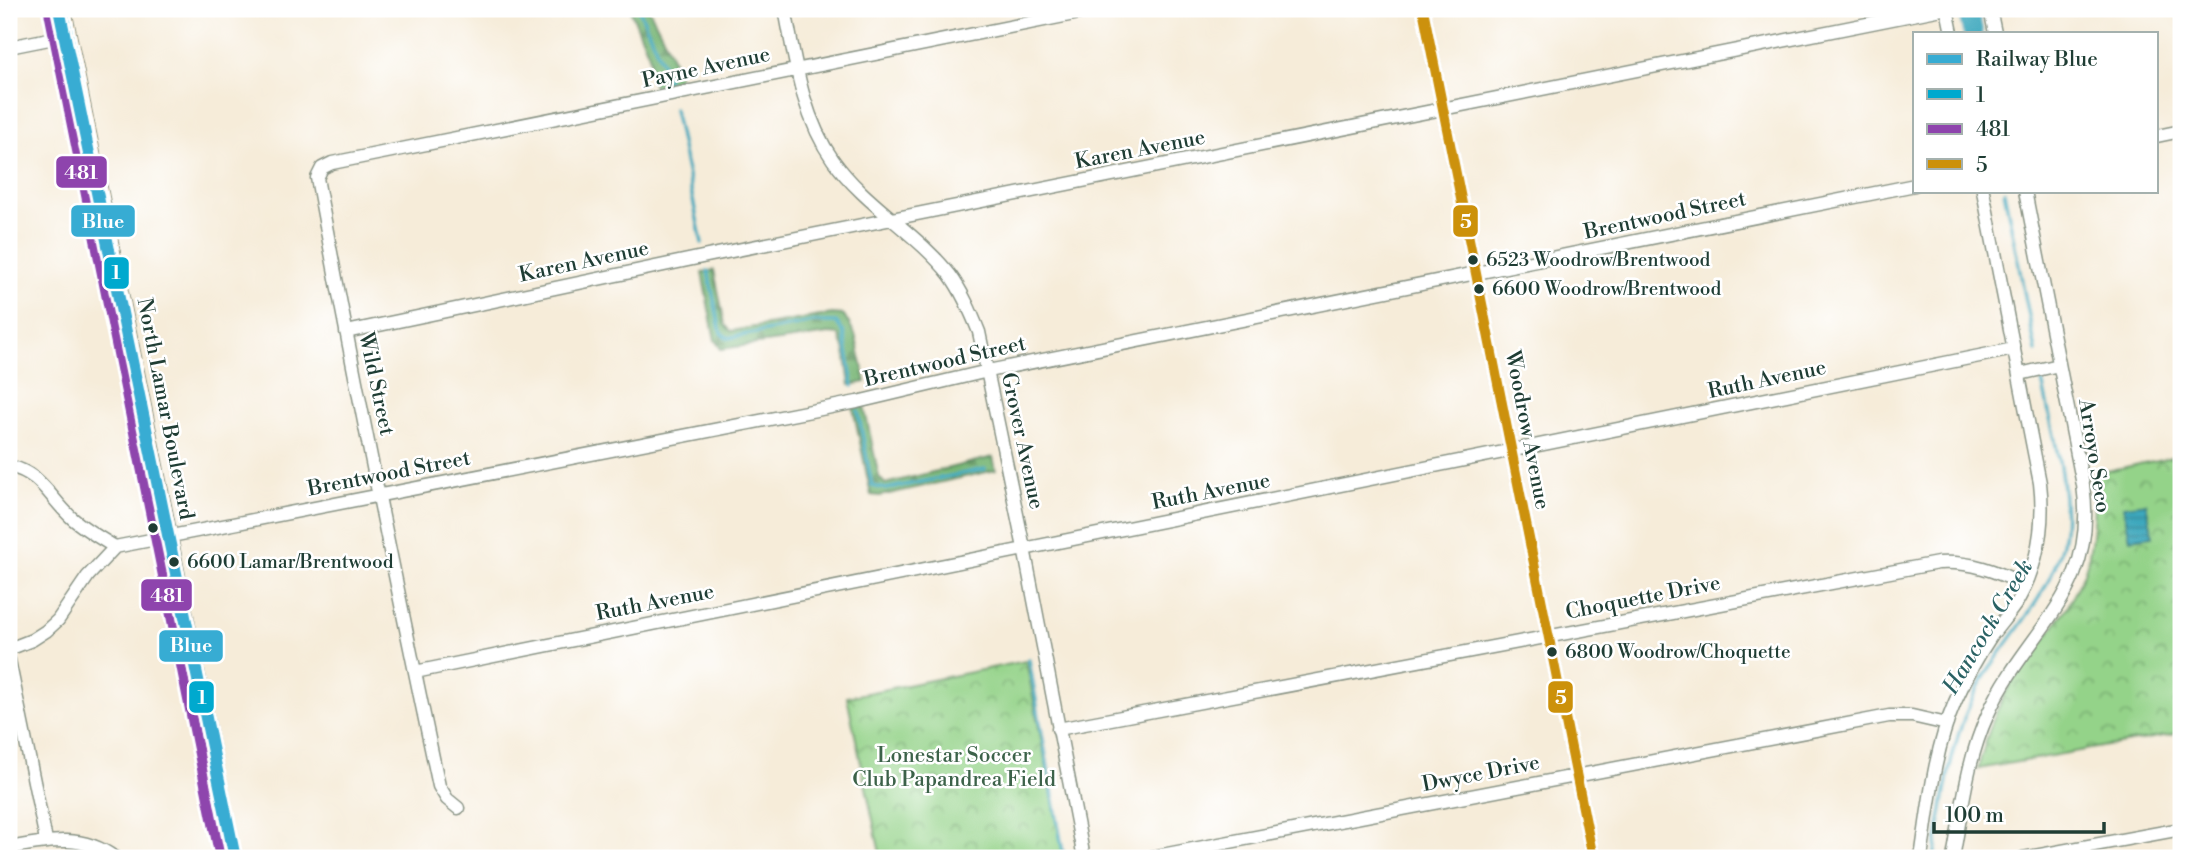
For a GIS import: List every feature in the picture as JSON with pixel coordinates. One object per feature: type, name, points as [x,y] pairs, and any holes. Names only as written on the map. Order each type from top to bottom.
[{"type":"main road","name":"North Lamar Boulevard","points":[[63,9],[234,858]]},
{"type":"street","name":"Grover Avenue","points":[[785,9],[807,111],[819,139],[856,187],[932,255],[950,276],[966,300],[979,332],[1084,858]]},
{"type":"street","name":"Payne Avenue","points":[[322,168],[332,163],[1099,9]]},
{"type":"street","name":"Woodrow Avenue","points":[[1423,9],[1593,858]]},
{"type":"street","points":[[1944,9],[1952,32]]},
{"type":"street","name":"Karen Avenue","points":[[346,332],[707,256],[1944,9]]},
{"type":"street","points":[[1990,9],[1995,32]]},
{"type":"street","points":[[9,47],[69,35]]},
{"type":"street","points":[[2158,136],[2181,131]]},
{"type":"street","name":"Wild Street","points":[[322,168],[317,178],[346,332],[439,786],[447,799],[458,808]]},
{"type":"street","name":"Brentwood Street","points":[[115,547],[856,402],[988,371],[1913,185]]},
{"type":"street","points":[[1921,858],[1934,773],[1947,724],[1971,670],[2025,585],[2039,543],[2042,501],[2020,374],[1983,192]]},
{"type":"street","name":"Arroyo Seco","points":[[1953,858],[1970,764],[1988,713],[2010,675],[2062,601],[2074,577],[2082,549],[2086,518],[2084,489],[2025,192]]},
{"type":"street","name":"Ruth Avenue","points":[[415,672],[2014,349]]},
{"type":"street","points":[[2020,374],[2059,365]]},
{"type":"street","points":[[9,466],[26,471],[44,485],[70,517],[115,547],[88,576],[58,620],[32,640],[9,649]]},
{"type":"street","name":"Choquette Drive","points":[[1058,729],[1938,563],[1977,565],[2025,585]]},
{"type":"street","points":[[9,660],[46,840]]},
{"type":"street","name":"Dwyce Drive","points":[[1146,858],[1889,716],[1912,716],[1947,724]]},
{"type":"street","points":[[2023,858],[2181,828]]},
{"type":"street","points":[[9,848],[65,839],[97,847],[115,858]]},
{"type":"green space","points":[[630,9],[649,9],[682,84],[654,90],[649,55]]},
{"type":"green space","points":[[714,270],[725,325],[731,331],[832,314],[844,315],[855,334],[866,382],[850,385],[845,351],[839,335],[829,334],[721,349],[715,340],[702,273]]},
{"type":"green space","points":[[864,406],[879,477],[885,484],[993,457],[996,470],[880,496],[871,495],[853,408]]},
{"type":"green space","points":[[2181,455],[2181,733],[1978,769],[1992,722],[2002,700],[2014,679],[2066,608],[2082,577],[2088,560],[2093,528],[2093,474]]},
{"type":"green space","name":"Lonestar Soccer Club Papandrea Field","points":[[1026,661],[1064,858],[881,858],[847,697]]},
{"type":"water","points":[[2146,503],[2153,536],[2130,539],[2123,506]]},
{"type":"waterway","points":[[639,9],[668,81]]},
{"type":"waterway","name":"Hancock Creek","points":[[1968,9],[1973,32]]},
{"type":"waterway","points":[[674,109],[702,243]]},
{"type":"waterway","name":"Hancock Creek","points":[[2004,192],[2036,351]]},
{"type":"waterway","points":[[708,271],[721,333],[728,338],[813,322],[836,322],[844,333],[853,386]]},
{"type":"waterway","name":"Hancock Creek","points":[[1934,858],[1949,769],[1970,704],[1991,667],[2039,598],[2057,562],[2062,543],[2062,483],[2042,380]]},
{"type":"waterway","points":[[858,411],[872,486],[886,489],[985,469]]},
{"type":"waterway","points":[[1029,660],[1064,858]]},
{"type":"rail line","name":"Blue","points":[[59,9],[235,858]]},
{"type":"transit line","name":"1","points":[[63,9],[234,858]]},
{"type":"transit line","name":"5","points":[[1423,9],[1593,858]]},
{"type":"transit line","name":"481","points":[[49,12],[220,858]]},
{"type":"place","name":"6523 Woodrow/Brentwood","points":[[1473,260]]},
{"type":"place","name":"6600 Woodrow/Brentwood","points":[[1479,289]]},
{"type":"place","name":"6600 Lamar/Brentwood","points":[[174,562]]},
{"type":"place","name":"6800 Woodrow/Choquette","points":[[1552,652]]}]
